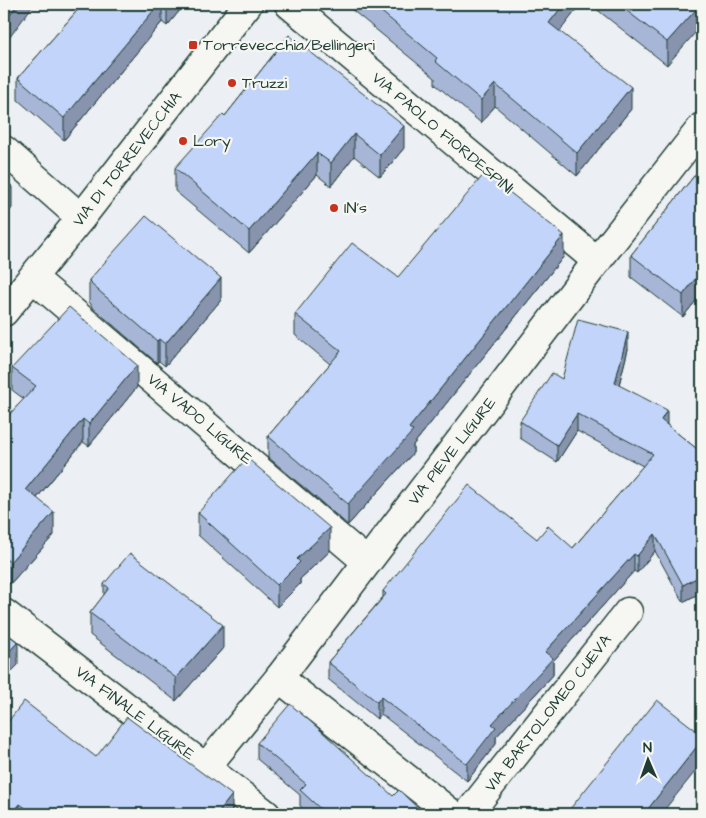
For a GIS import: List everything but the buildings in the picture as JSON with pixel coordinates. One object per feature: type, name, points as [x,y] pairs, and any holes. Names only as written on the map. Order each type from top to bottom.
[{"type":"street","name":"VIA DI TORREVECCHIA","points":[[4,312],[81,218],[248,4]]},
{"type":"street","name":"VIA PAOLO FIORDESPINI","points":[[289,4],[597,261]]},
{"type":"street","name":"VIA PIEVE LIGURE","points":[[206,768],[279,678],[597,261],[701,133]]},
{"type":"street","points":[[4,150],[81,218]]},
{"type":"street","name":"VIA VADO LIGURE","points":[[33,278],[367,562]]},
{"type":"street","name":"VIA BARTOLOMEO CUEVA","points":[[468,814],[628,612]]},
{"type":"street","name":"VIA FINALE LIGURE","points":[[4,613],[266,814]]},
{"type":"street","points":[[279,678],[452,814]]},
{"type":"place","name":"Torrevecchia/Bellingeri","points":[[193,45]]},
{"type":"place","name":"Truzzi","points":[[232,83]]},
{"type":"place","name":"Lory","points":[[183,141]]},
{"type":"place","name":"IN's","points":[[334,208]]}]
